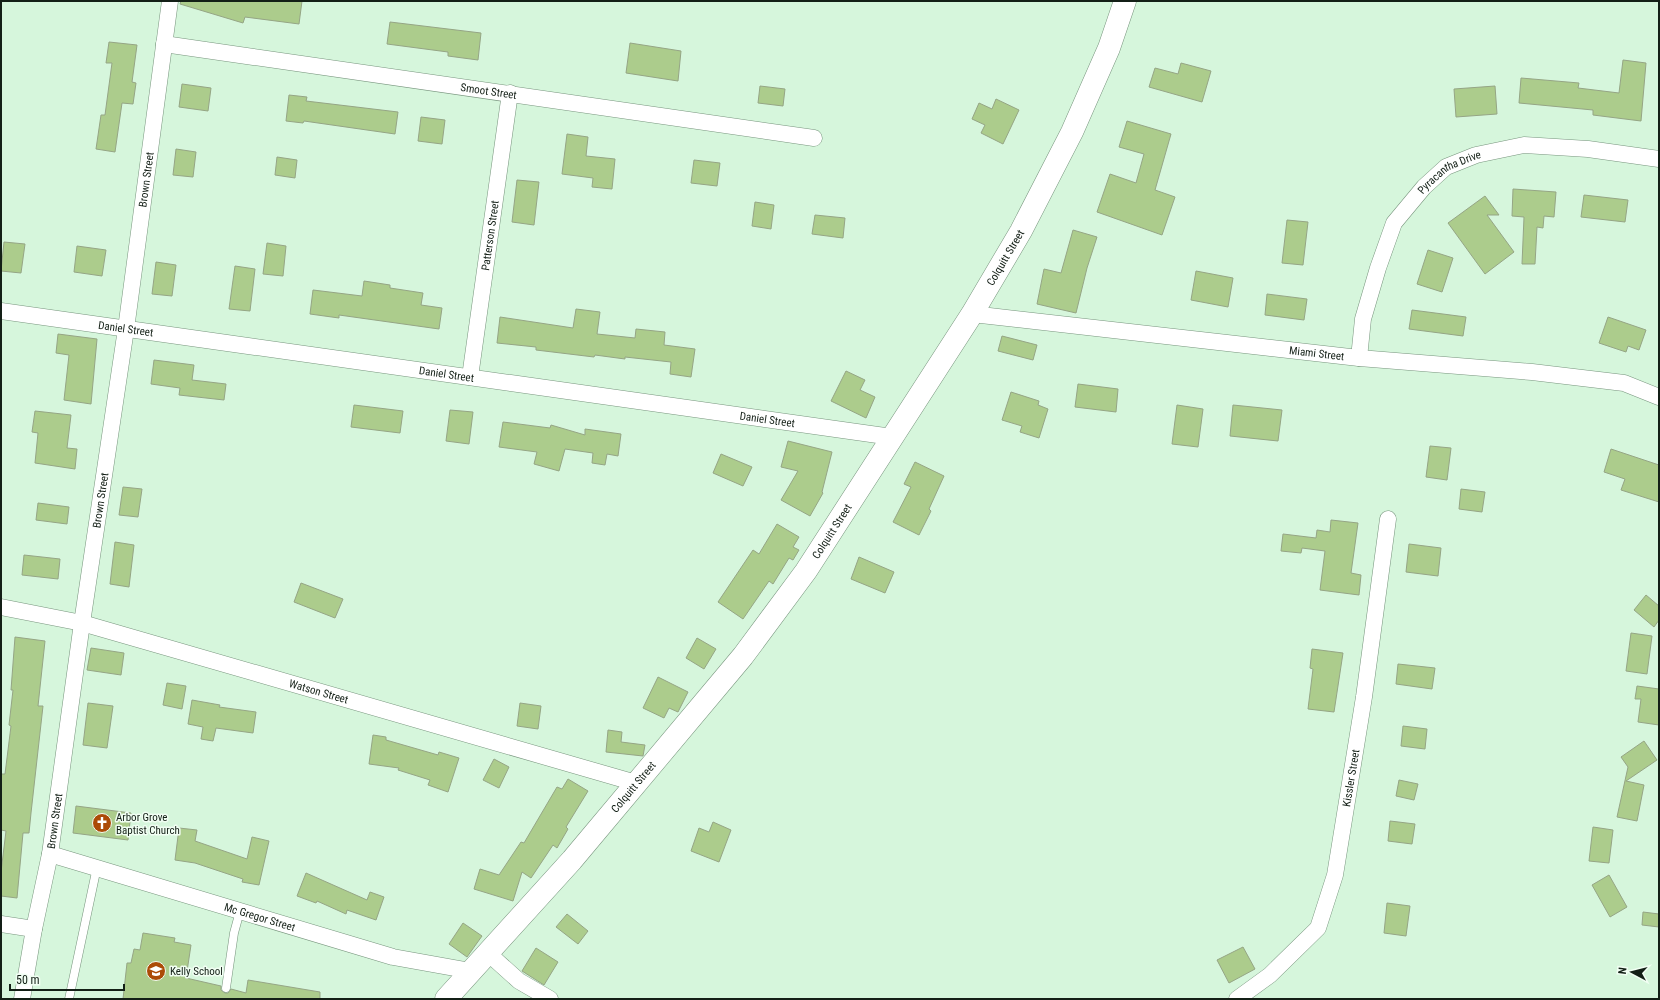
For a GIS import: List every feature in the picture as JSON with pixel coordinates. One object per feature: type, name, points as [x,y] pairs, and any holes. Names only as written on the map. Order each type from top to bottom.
[{"type":"street","name":"Brown Street","points":[[22,999],[34,929],[50,854],[82,624],[126,328],[170,1]]},
{"type":"street","name":"Colquitt Street","points":[[446,999],[471,971],[489,954],[572,860],[743,656],[806,571],[972,314],[1021,231],[1072,132],[1109,48],[1125,1]]},
{"type":"street","name":"Smoot Street","points":[[164,44],[814,138]]},
{"type":"street","name":"Patterson Street","points":[[470,377],[510,94]]},
{"type":"street","name":"Pyracantha Drive","points":[[1359,358],[1363,319],[1378,268],[1394,223],[1424,188],[1446,167],[1476,155],[1524,145],[1588,149],[1659,159]]},
{"type":"street","name":"Daniel Street","points":[[1,311],[892,437]]},
{"type":"street","name":"Miami Street","points":[[972,314],[1359,358],[1532,372],[1624,384],[1659,397]]},
{"type":"street","name":"Kissler Street","points":[[1237,999],[1270,975],[1318,928],[1335,875],[1364,697],[1388,519]]},
{"type":"street","name":"Watson Street","points":[[1,608],[82,624],[636,783]]},
{"type":"street","name":"Mc Gregor Street","points":[[50,854],[393,957],[471,971]]},
{"type":"street","points":[[1,924],[34,929]]},
{"type":"street","points":[[489,954],[519,981],[550,999]]},
{"type":"lane","points":[[69,999],[97,867]]},
{"type":"lane","points":[[226,988],[234,934],[240,911]]},
{"type":"building","points":[[181,1],[302,1],[299,24],[245,17],[243,23],[180,4]]},
{"type":"building","points":[[390,22],[481,33],[478,60],[448,56],[448,52],[387,44]]},
{"type":"building","points":[[109,42],[137,45],[132,82],[136,83],[133,104],[122,103],[115,152],[96,149],[101,115],[105,115],[112,63],[106,63]]},
{"type":"building","points":[[630,43],[681,51],[678,81],[626,73]]},
{"type":"building","points":[[1623,60],[1646,63],[1641,121],[1593,115],[1593,110],[1519,103],[1521,78],[1579,83],[1578,88],[1619,93]]},
{"type":"building","points":[[1181,63],[1211,71],[1202,102],[1149,87],[1155,68],[1178,74]]},
{"type":"building","points":[[182,84],[211,88],[208,111],[179,107]]},
{"type":"building","points":[[760,86],[785,89],[783,106],[758,103]]},
{"type":"building","points":[[1495,86],[1497,114],[1456,117],[1454,89]]},
{"type":"building","points":[[289,95],[307,97],[306,101],[398,112],[395,134],[304,121],[303,123],[286,121]]},
{"type":"building","points":[[996,99],[1019,110],[1003,144],[981,133],[985,125],[972,119],[979,103],[992,109]]},
{"type":"building","points":[[421,117],[445,120],[442,144],[418,141]]},
{"type":"building","points":[[1127,121],[1171,134],[1155,190],[1175,197],[1162,235],[1097,212],[1110,174],[1136,183],[1144,154],[1119,147]]},
{"type":"building","points":[[567,134],[588,137],[586,156],[615,159],[612,189],[592,187],[593,178],[562,174]]},
{"type":"building","points":[[176,149],[196,152],[193,177],[173,175]]},
{"type":"building","points":[[277,157],[297,160],[295,178],[275,175]]},
{"type":"building","points":[[694,160],[720,163],[717,186],[691,183]]},
{"type":"building","points":[[517,180],[539,182],[534,225],[512,222]]},
{"type":"building","points":[[1513,189],[1556,192],[1554,217],[1544,216],[1543,228],[1537,227],[1535,264],[1522,264],[1524,217],[1512,216]]},
{"type":"building","points":[[1584,195],[1628,200],[1625,222],[1581,217]]},
{"type":"building","points":[[1485,196],[1499,215],[1487,215],[1514,252],[1485,274],[1448,223]]},
{"type":"building","points":[[755,202],[774,205],[771,229],[752,226]]},
{"type":"building","points":[[815,215],[845,218],[843,238],[812,234]]},
{"type":"building","points":[[1287,220],[1308,222],[1303,265],[1282,263]]},
{"type":"building","points":[[1073,230],[1097,237],[1087,268],[1076,313],[1037,304],[1044,269],[1061,273]]},
{"type":"building","points":[[4,242],[25,244],[21,273],[1,271]]},
{"type":"building","points":[[267,243],[286,246],[283,276],[263,274]]},
{"type":"building","points":[[77,246],[106,250],[102,276],[74,272]]},
{"type":"building","points":[[1428,250],[1453,258],[1442,292],[1417,284]]},
{"type":"building","points":[[156,262],[176,265],[172,296],[152,294]]},
{"type":"building","points":[[235,266],[255,269],[250,311],[229,309]]},
{"type":"building","points":[[1196,271],[1233,278],[1228,307],[1191,300]]},
{"type":"building","points":[[364,281],[390,285],[390,288],[423,293],[421,305],[442,308],[439,329],[339,315],[339,318],[310,314],[313,290],[362,296]]},
{"type":"building","points":[[1267,294],[1307,299],[1304,320],[1265,315]]},
{"type":"building","points":[[576,309],[600,312],[597,334],[635,338],[636,329],[665,332],[664,345],[695,349],[691,377],[670,374],[671,362],[625,357],[625,359],[595,355],[594,357],[536,350],[536,347],[497,343],[500,317],[573,328]]},
{"type":"building","points":[[1412,310],[1466,317],[1463,336],[1409,329]]},
{"type":"building","points":[[1608,317],[1646,330],[1639,350],[1628,346],[1626,352],[1599,343]]},
{"type":"building","points":[[58,334],[97,339],[91,404],[64,400],[69,355],[56,353]]},
{"type":"building","points":[[1002,336],[1037,345],[1033,360],[998,351]]},
{"type":"building","points":[[154,360],[194,365],[192,380],[226,384],[224,400],[179,395],[180,388],[151,384]]},
{"type":"building","points":[[846,371],[865,380],[860,390],[875,397],[866,418],[831,401]]},
{"type":"building","points":[[1078,384],[1118,389],[1116,412],[1075,407]]},
{"type":"building","points":[[1011,392],[1039,401],[1038,405],[1048,409],[1039,438],[1020,432],[1022,426],[1002,420]]},
{"type":"building","points":[[354,405],[403,411],[400,433],[351,427]]},
{"type":"building","points":[[1177,405],[1203,409],[1198,447],[1172,444]]},
{"type":"building","points":[[1233,405],[1282,410],[1278,441],[1230,436]]},
{"type":"building","points":[[450,410],[473,412],[469,444],[446,441]]},
{"type":"building","points":[[35,411],[71,415],[67,448],[77,449],[75,469],[35,463],[38,433],[32,432]]},
{"type":"building","points":[[503,422],[550,428],[551,425],[585,435],[585,429],[621,434],[618,456],[607,454],[605,465],[592,463],[593,453],[565,449],[559,471],[534,464],[537,452],[499,447]]},
{"type":"building","points":[[788,441],[832,452],[823,493],[810,516],[781,500],[798,471],[781,467]]},
{"type":"building","points":[[1430,446],[1451,448],[1447,480],[1426,477]]},
{"type":"building","points":[[1611,449],[1659,465],[1659,502],[1621,490],[1625,479],[1604,472]]},
{"type":"building","points":[[721,454],[752,467],[743,486],[713,473]]},
{"type":"building","points":[[915,462],[944,476],[929,509],[931,511],[919,535],[893,522],[911,487],[904,484]]},
{"type":"building","points":[[123,487],[142,489],[138,517],[119,515]]},
{"type":"building","points":[[1461,489],[1485,492],[1482,512],[1459,509]]},
{"type":"building","points":[[38,503],[69,507],[67,524],[36,520]]},
{"type":"building","points":[[1331,520],[1358,523],[1351,573],[1361,575],[1359,595],[1320,590],[1325,551],[1302,548],[1301,553],[1281,551],[1283,534],[1316,538],[1317,530],[1330,532]]},
{"type":"building","points":[[777,524],[799,537],[793,547],[799,550],[793,560],[789,558],[773,584],[769,581],[743,619],[718,602],[753,550],[759,554]]},
{"type":"building","points":[[115,542],[134,545],[129,587],[110,584]]},
{"type":"building","points":[[1409,544],[1441,548],[1438,576],[1406,572]]},
{"type":"building","points":[[24,555],[60,559],[58,579],[22,575]]},
{"type":"building","points":[[859,557],[894,572],[885,593],[851,579]]},
{"type":"building","points":[[301,583],[343,599],[335,618],[294,602]]},
{"type":"building","points":[[1646,595],[1659,606],[1659,620],[1654,627],[1634,610]]},
{"type":"building","points":[[1631,633],[1652,636],[1647,674],[1626,671]]},
{"type":"building","points":[[15,637],[45,641],[38,706],[43,706],[29,833],[23,833],[17,898],[1,896],[1,872],[6,831],[1,830],[1,774],[5,774],[11,726],[9,725],[13,690],[11,690]]},
{"type":"building","points":[[697,638],[716,649],[704,669],[686,658]]},
{"type":"building","points":[[91,648],[124,653],[121,675],[87,670]]},
{"type":"building","points":[[1312,649],[1343,653],[1334,712],[1308,709],[1313,669],[1310,668]]},
{"type":"building","points":[[1398,664],[1435,668],[1432,689],[1396,684]]},
{"type":"building","points":[[658,677],[688,692],[678,712],[669,708],[664,718],[643,708]]},
{"type":"building","points":[[167,683],[186,686],[182,709],[163,705]]},
{"type":"building","points":[[1637,686],[1659,689],[1659,725],[1638,722],[1641,699],[1635,699]]},
{"type":"building","points":[[192,700],[220,705],[219,707],[256,712],[253,733],[216,728],[213,741],[201,739],[203,727],[188,724]]},
{"type":"building","points":[[88,703],[113,706],[107,748],[83,745]]},
{"type":"building","points":[[520,703],[541,706],[538,729],[517,726]]},
{"type":"building","points":[[1403,726],[1427,729],[1425,749],[1401,746]]},
{"type":"building","points":[[608,730],[622,732],[621,742],[645,745],[643,756],[606,752]]},
{"type":"building","points":[[373,735],[386,737],[386,740],[438,755],[439,752],[459,758],[448,792],[428,785],[430,780],[398,770],[399,768],[369,764]]},
{"type":"building","points":[[1644,741],[1657,760],[1626,781],[1644,785],[1637,821],[1617,817],[1628,767],[1621,757]]},
{"type":"building","points":[[494,759],[509,767],[499,788],[483,780]]},
{"type":"building","points":[[568,779],[588,791],[566,827],[568,829],[557,848],[553,845],[531,878],[522,872],[513,901],[474,889],[480,869],[499,875],[521,842],[524,843],[557,787],[562,789]]},
{"type":"building","points":[[1399,780],[1418,784],[1414,800],[1396,796]]},
{"type":"building","name":"Arbor Grove Baptist Church","points":[[76,806],[131,813],[128,840],[73,833]]},
{"type":"building","points":[[1390,821],[1415,824],[1412,844],[1388,841]]},
{"type":"building","points":[[713,822],[731,830],[719,862],[691,851],[699,828],[709,832]]},
{"type":"building","points":[[1593,827],[1613,830],[1609,863],[1589,861]]},
{"type":"building","points":[[179,828],[197,830],[195,841],[247,859],[252,837],[269,841],[259,885],[242,882],[243,879],[195,863],[175,860]]},
{"type":"building","points":[[306,873],[367,900],[370,892],[384,897],[376,920],[347,910],[346,914],[317,901],[316,903],[297,896]]},
{"type":"building","points":[[1609,875],[1627,907],[1610,917],[1592,885]]},
{"type":"building","points":[[1387,903],[1410,906],[1406,936],[1384,933]]},
{"type":"building","points":[[1643,912],[1659,914],[1659,927],[1642,925]]},
{"type":"building","points":[[567,914],[588,931],[578,944],[556,927]]},
{"type":"building","points":[[463,923],[482,936],[467,957],[449,944]]},
{"type":"building","name":"Kelly School","points":[[143,933],[175,938],[174,942],[191,945],[186,978],[221,986],[221,990],[225,993],[228,993],[231,989],[246,993],[248,980],[320,992],[320,999],[123,999],[127,963],[131,963],[134,949],[140,950]]},
{"type":"building","points":[[1243,947],[1255,969],[1229,983],[1217,960]]},
{"type":"building","points":[[536,948],[558,962],[544,985],[522,971]]},
{"type":"place","name":"Arbor Grove Baptist Church","points":[[102,823]]},
{"type":"place","name":"Kelly School","points":[[156,971]]}]
